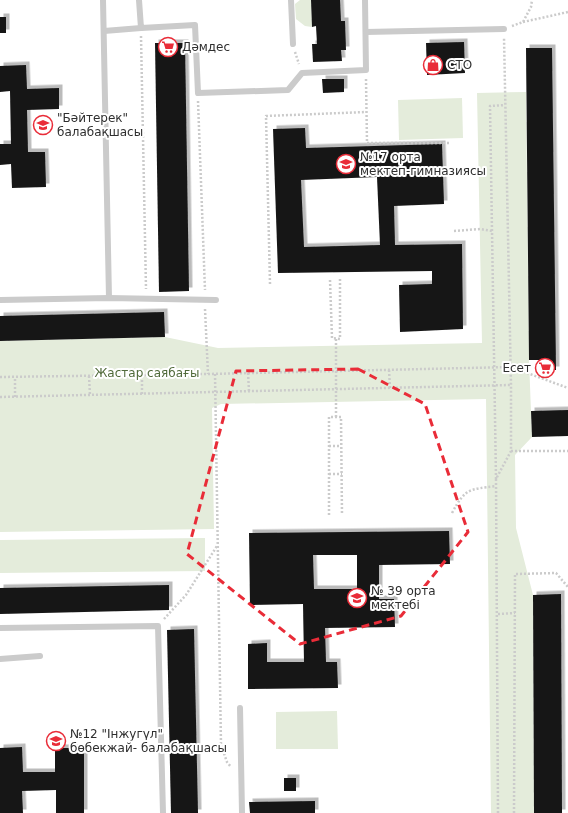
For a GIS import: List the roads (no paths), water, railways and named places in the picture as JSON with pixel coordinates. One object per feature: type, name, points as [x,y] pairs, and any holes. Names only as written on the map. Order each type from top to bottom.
[{"type":"lane","points":[[103,0],[109,298]]},
{"type":"lane","points":[[139,0],[141,28]]},
{"type":"lane","points":[[291,0],[293,44]]},
{"type":"lane","points":[[104,31],[195,25],[198,93],[288,90],[302,73],[366,70],[365,0]]},
{"type":"lane","points":[[366,32],[504,29]]},
{"type":"lane","points":[[0,300],[109,298],[216,300]]},
{"type":"lane","points":[[0,628],[158,626],[163,813]]},
{"type":"lane","points":[[0,659],[40,656]]},
{"type":"lane","points":[[240,708],[242,813]]},
{"type":"place","name":"Дәмдес","points":[[168,47]]},
{"type":"place","name":"СТО","points":[[433,65]]},
{"type":"place","name":"\"Бәйтерек\" балабақшасы","points":[[43,125]]},
{"type":"place","name":"№17 орта мектеп-гимназиясы","points":[[346,164]]},
{"type":"place","name":"Есет","points":[[545,368]]},
{"type":"place","name":"№ 39 орта мектебі","points":[[357,598]]},
{"type":"place","name":"№12 \"Інжугүл\" бөбекжай- балабақшасы","points":[[56,741]]},
{"type":"park label","name":"Жастар саябағы","points":[[147,373]]}]
